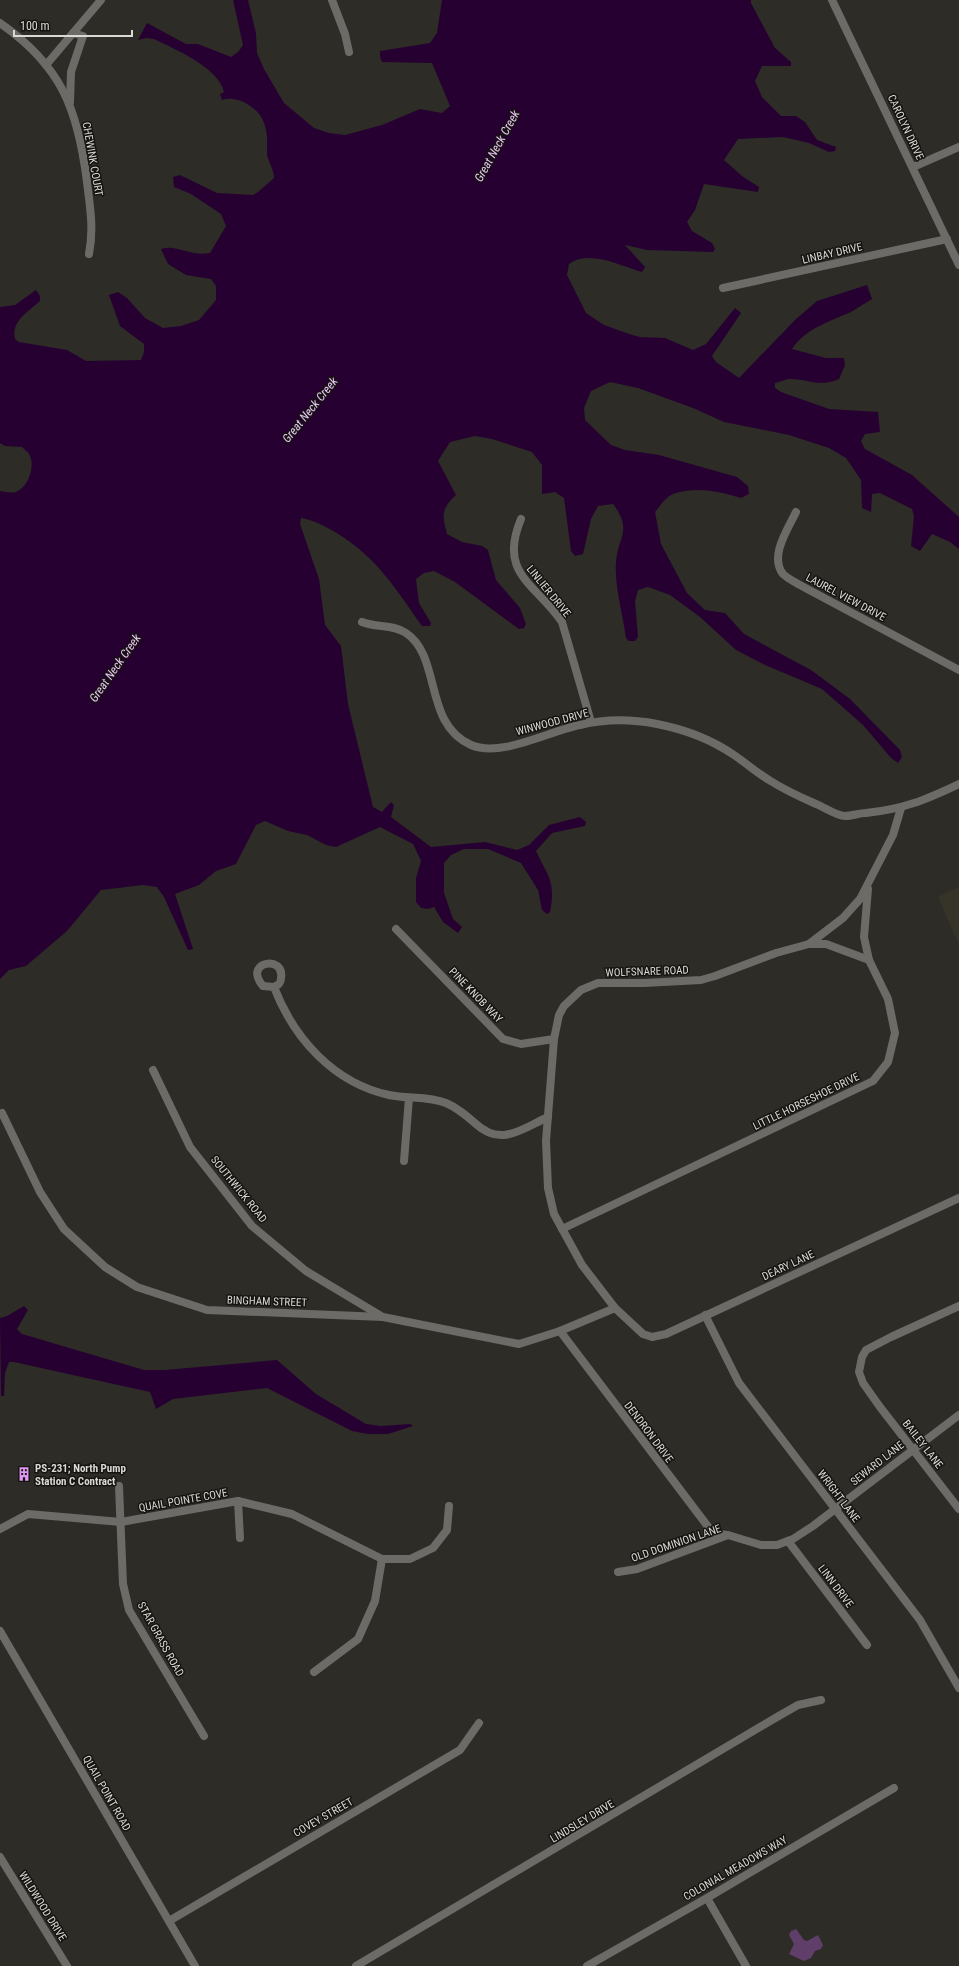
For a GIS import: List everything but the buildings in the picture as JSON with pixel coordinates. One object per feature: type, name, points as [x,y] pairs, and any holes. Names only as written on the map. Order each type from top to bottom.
[{"type":"street","points":[[46,65],[101,0]]},
{"type":"street","points":[[332,0],[345,34],[349,52]]},
{"type":"street","points":[[336,10],[337,0]]},
{"type":"street","name":"CAROLYN DRIVE","points":[[832,0],[959,265]]},
{"type":"street","name":"CHEWINK COURT","points":[[0,23],[25,42],[46,65],[62,88],[70,105],[83,148],[93,224],[89,254]]},
{"type":"street","points":[[70,105],[71,72],[83,36],[73,33]]},
{"type":"street","points":[[913,167],[959,147]]},
{"type":"street","name":"LINBAY DRIVE","points":[[723,288],[946,239]]},
{"type":"street","name":"LAUREL VIEW DRIVE","points":[[796,512],[778,556],[779,568],[783,574],[798,584],[959,670]]},
{"type":"street","name":"LINLIER DRIVE","points":[[521,518],[514,542],[514,561],[523,578],[553,609],[562,622],[591,722]]},
{"type":"street","name":"WINWOOD DRIVE","points":[[362,622],[375,626],[400,629],[411,637],[424,657],[434,695],[444,719],[457,736],[473,746],[485,749],[504,748],[591,722],[624,720],[647,722],[672,727],[693,734],[733,754],[768,780],[800,797],[844,816],[901,808],[929,798],[959,784]]},
{"type":"street","name":"WOLFSNARE ROAD","points":[[628,1321],[615,1308],[582,1266],[554,1214],[548,1188],[546,1153],[548,1117],[554,1039],[559,1015],[564,1006],[581,990],[589,986],[608,983],[701,980],[776,953],[809,944],[852,909],[868,886],[893,835],[901,808]]},
{"type":"street","name":"LITTLE HORSESHOE DRIVE","points":[[562,1230],[873,1081],[888,1062],[895,1033],[888,998],[869,960],[864,937],[868,886]]},
{"type":"street","name":"PINE KNOB WAY","points":[[396,929],[503,1039],[521,1044],[554,1039]]},
{"type":"street","points":[[809,944],[826,944],[869,960]]},
{"type":"street","points":[[274,987],[292,1024],[316,1054],[330,1068],[368,1089],[409,1098],[426,1099],[446,1103],[462,1112],[483,1131],[495,1135],[511,1134],[548,1117]]},
{"type":"street","name":"SOUTHWICK ROAD","points":[[153,1070],[190,1147],[252,1226],[306,1271],[383,1316]]},
{"type":"street","points":[[404,1161],[409,1098]]},
{"type":"street","name":"BINGHAM STREET","points":[[2,1113],[40,1192],[64,1229],[105,1267],[137,1287],[207,1310],[383,1316],[519,1344],[560,1331],[615,1308]]},
{"type":"street","name":"DEARY LANE","points":[[628,1321],[643,1334],[652,1337],[659,1337],[959,1198]]},
{"type":"street","name":"BAILEY LANE","points":[[959,1306],[866,1350],[859,1365],[860,1376],[884,1412],[959,1509]]},
{"type":"street","name":"WRIGHT LANE","points":[[705,1315],[739,1383],[920,1620],[959,1688]]},
{"type":"street","name":"DENDRON DRIVE","points":[[560,1331],[709,1528],[719,1534],[728,1536]]},
{"type":"street","name":"SEWARD LANE","points":[[788,1541],[835,1509],[959,1414]]},
{"type":"street","name":"STAR GRASS ROAD","points":[[119,1486],[123,1584],[129,1610],[204,1736]]},
{"type":"street","points":[[238,1501],[240,1538]]},
{"type":"street","name":"QUAIL POINTE COVE","points":[[0,1529],[28,1514],[121,1522],[238,1501],[292,1514],[382,1559],[410,1559],[433,1548],[447,1530],[449,1506]]},
{"type":"street","name":"OLD DOMINION LANE","points":[[618,1572],[636,1569],[728,1536],[769,1546],[788,1541]]},
{"type":"street","name":"LINN DRIVE","points":[[788,1541],[867,1645]]},
{"type":"street","points":[[314,1672],[358,1639],[375,1600],[382,1559]]},
{"type":"street","name":"QUAIL POINT ROAD","points":[[0,1631],[195,1966]]},
{"type":"street","name":"LINDSLEY DRIVE","points":[[356,1966],[777,1717],[798,1705],[820,1700]]},
{"type":"street","name":"COVEY STREET","points":[[168,1921],[460,1750],[479,1723]]},
{"type":"street","name":"COLONIAL MEADOWS WAY","points":[[587,1966],[707,1898],[894,1788]]},
{"type":"street","name":"WILDWOOD DRIVE","points":[[0,1857],[67,1966]]},
{"type":"street","points":[[707,1898],[746,1966]]},
{"type":"shaded area","points":[[959,887],[959,945],[938,897]]},
{"type":"shaded area","points":[[796,1929],[804,1940],[807,1941],[818,1935],[823,1945],[821,1949],[815,1951],[811,1958],[804,1961],[789,1954],[794,1944],[789,1935],[791,1931]]},
{"type":"water","name":"Great Neck Creek","points":[[233,0],[248,0],[256,33],[257,53],[264,69],[284,103],[314,128],[329,133],[345,135],[382,125],[420,109],[442,113],[450,106],[432,63],[382,62],[380,57],[380,51],[430,43],[437,33],[442,0],[751,0],[751,3],[775,48],[791,62],[791,66],[762,66],[755,81],[762,97],[781,116],[796,116],[805,122],[817,140],[836,147],[835,151],[829,152],[809,143],[783,137],[738,139],[724,160],[742,176],[759,187],[758,192],[704,184],[695,210],[687,222],[692,231],[712,243],[715,249],[713,252],[647,250],[625,245],[645,267],[642,272],[605,260],[586,258],[569,264],[567,275],[586,313],[604,325],[640,337],[665,338],[693,350],[706,344],[735,308],[741,313],[712,356],[716,362],[739,378],[796,319],[817,301],[867,285],[872,299],[851,312],[818,326],[804,336],[792,349],[826,358],[844,358],[845,365],[839,379],[831,382],[819,383],[788,379],[775,383],[775,388],[781,392],[829,409],[878,412],[880,432],[865,434],[861,441],[865,449],[912,475],[959,517],[959,549],[950,542],[932,534],[920,551],[911,546],[914,516],[912,509],[880,493],[872,494],[871,512],[862,508],[861,480],[846,458],[829,448],[789,435],[724,422],[693,408],[638,388],[610,382],[591,391],[584,408],[585,420],[611,445],[625,450],[659,455],[737,477],[748,486],[749,494],[741,498],[725,493],[707,490],[690,490],[673,494],[663,502],[655,512],[661,544],[687,593],[705,610],[725,613],[744,634],[811,670],[850,699],[900,750],[902,757],[898,763],[891,758],[863,725],[822,689],[765,665],[736,650],[700,617],[670,595],[648,587],[638,590],[635,601],[638,637],[635,641],[629,641],[626,638],[617,590],[616,571],[617,553],[623,533],[623,527],[619,513],[613,504],[598,506],[591,519],[583,554],[575,556],[571,551],[564,498],[555,492],[542,494],[542,465],[532,452],[492,439],[475,436],[450,442],[438,461],[456,495],[445,508],[444,522],[447,534],[462,542],[482,546],[488,550],[496,580],[520,608],[526,624],[524,628],[519,629],[455,582],[434,571],[424,573],[416,579],[419,603],[431,623],[430,626],[422,626],[394,586],[363,552],[335,532],[310,520],[301,518],[300,524],[319,579],[325,625],[341,646],[348,704],[373,807],[382,812],[391,802],[394,805],[391,817],[431,847],[485,842],[517,850],[529,845],[549,825],[580,817],[586,822],[585,826],[552,833],[536,851],[550,880],[552,902],[550,912],[547,914],[542,910],[538,890],[521,863],[488,849],[464,849],[451,855],[444,863],[444,893],[453,919],[462,927],[458,933],[443,922],[434,907],[428,909],[421,908],[416,902],[416,878],[421,861],[413,844],[380,827],[336,847],[326,845],[307,835],[288,831],[265,821],[256,825],[236,864],[216,871],[199,885],[175,894],[193,949],[188,950],[164,897],[157,887],[143,885],[101,890],[67,931],[26,966],[9,970],[0,979],[0,491],[16,492],[24,486],[30,476],[32,464],[29,454],[22,447],[5,446],[0,443],[0,307],[15,305],[36,290],[40,296],[40,301],[22,317],[18,322],[14,333],[15,339],[19,342],[67,350],[86,361],[141,360],[144,352],[144,344],[120,326],[109,295],[118,292],[127,298],[145,318],[163,328],[181,326],[199,320],[216,300],[216,286],[211,279],[186,275],[168,264],[161,249],[173,248],[203,254],[210,253],[226,226],[221,214],[191,194],[174,187],[173,177],[180,175],[217,193],[253,195],[274,178],[267,154],[267,137],[265,126],[259,114],[248,104],[235,99],[222,100],[220,94],[224,92],[220,83],[214,75],[195,60],[154,39],[146,38],[138,40],[147,23],[186,44],[198,44],[231,57],[238,52],[243,45]]},
{"type":"water","points":[[24,1306],[28,1310],[17,1329],[22,1334],[144,1370],[165,1370],[277,1360],[316,1394],[366,1424],[381,1426],[410,1424],[413,1426],[388,1434],[368,1434],[352,1431],[267,1388],[173,1399],[156,1409],[150,1392],[14,1362],[9,1362],[5,1373],[4,1396],[1,1396],[0,1318],[7,1316]]},
{"type":"place","name":"PS-231; North Pump Station C Contract","points":[[24,1474]]}]
